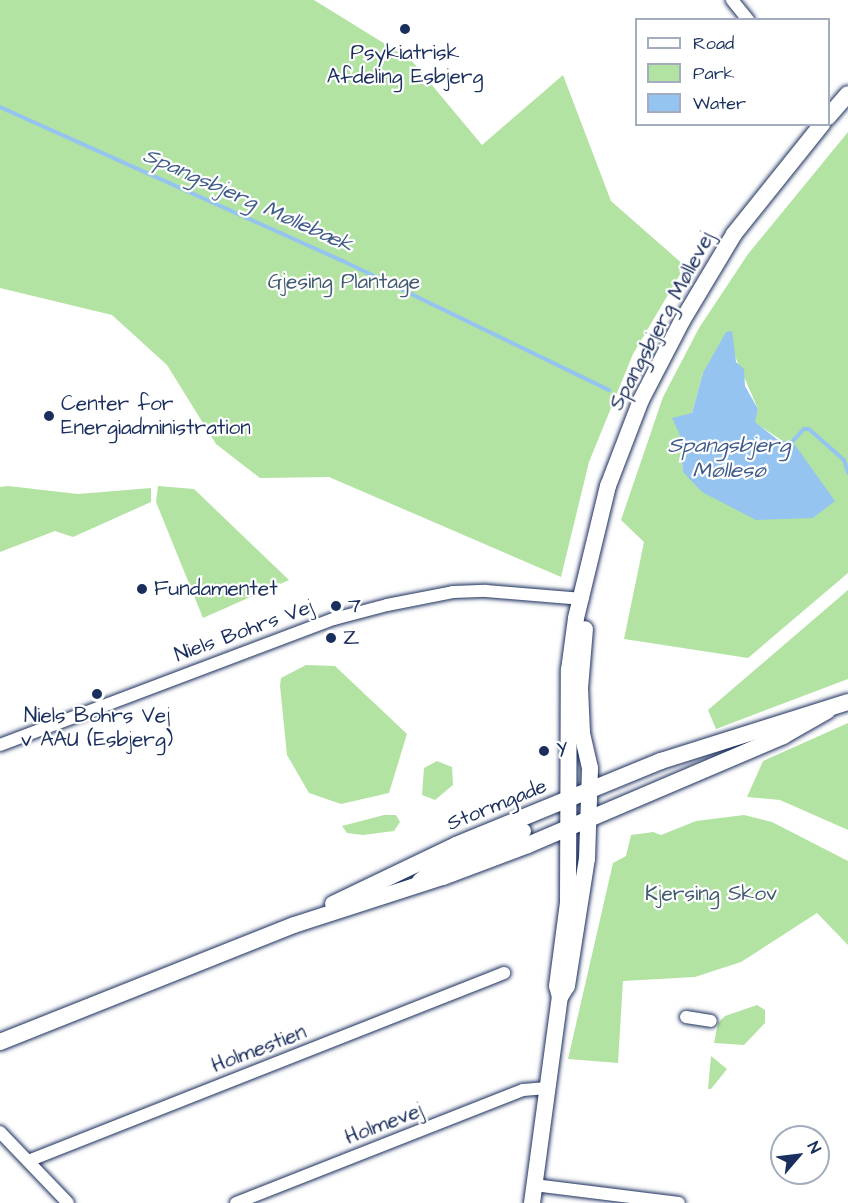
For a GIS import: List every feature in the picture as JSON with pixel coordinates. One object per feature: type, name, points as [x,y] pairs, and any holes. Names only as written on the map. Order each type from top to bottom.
[{"type":"street","points":[[732,0],[746,18]]},
{"type":"street","points":[[831,108],[848,94]]},
{"type":"street","name":"Spangsbjerg Møllevej","points":[[532,1203],[560,997],[557,986],[568,902],[566,711],[576,618],[608,486],[641,400],[734,234],[820,126]]},
{"type":"street","name":"Niels Bohrs Vej","points":[[0,745],[334,619],[387,604],[453,592],[486,591],[582,599]]},
{"type":"street","name":"Spangsbjerg Møllevej","points":[[560,997],[567,986],[583,900],[589,805],[580,688],[585,618],[582,599]]},
{"type":"street","name":"Stormgade","points":[[0,1042],[294,925],[418,883],[439,866],[589,805],[783,736],[848,702]]},
{"type":"street","name":"Stormgade","points":[[589,805],[661,761],[827,711]]},
{"type":"street","points":[[568,813],[589,805]]},
{"type":"street","name":"Stormgade","points":[[294,925],[456,845],[568,813]]},
{"type":"street","name":"Holmestien","points":[[28,1161],[504,973]]},
{"type":"street","points":[[686,1017],[711,1021]]},
{"type":"street","name":"Holmevej","points":[[236,1203],[523,1090],[547,1088]]},
{"type":"street","points":[[0,1132],[68,1203]]},
{"type":"street","points":[[534,1185],[679,1203]]},
{"type":"green space","name":"Gjesing Plantage","points":[[0,0],[314,0],[411,60],[482,145],[563,75],[611,201],[685,266],[633,354],[589,462],[561,577],[329,477],[260,478],[216,444],[167,365],[112,315],[0,288]]},
{"type":"green space","points":[[848,132],[848,573],[748,658],[624,639],[644,542],[621,520],[663,397],[699,328],[748,254]],"holes":[[[734,354],[758,409],[754,422],[787,444],[683,472],[679,433],[683,418],[692,413],[703,373]]]},
{"type":"green space","points":[[158,486],[194,489],[289,580],[203,618],[156,502]]},
{"type":"green space","points":[[0,487],[78,494],[151,488],[151,502],[73,537],[55,531],[0,552]]},
{"type":"green space","points":[[848,590],[848,679],[716,729],[708,710]]},
{"type":"green space","points":[[306,665],[335,666],[407,734],[389,793],[341,804],[309,793],[287,755],[280,686],[281,678]]},
{"type":"green space","points":[[848,723],[848,830],[780,800],[747,797],[763,761]]},
{"type":"green space","points":[[437,761],[452,767],[453,785],[435,800],[422,795],[424,768]]},
{"type":"green space","points":[[384,815],[396,815],[400,822],[394,831],[363,835],[347,833],[342,826]]},
{"type":"green space","name":"Kjersing Skov","points":[[744,815],[772,822],[848,861],[848,945],[817,913],[741,962],[695,977],[623,981],[618,1063],[568,1059],[613,863],[626,856],[631,835],[653,832],[661,835],[696,821]]},
{"type":"green space","points":[[757,1005],[765,1010],[765,1023],[744,1045],[714,1043],[718,1023],[725,1016]]},
{"type":"green space","points":[[711,1056],[727,1069],[711,1089],[708,1089]]},
{"type":"water","name":"Spangsbjerg Møllesø","points":[[732,331],[736,362],[744,369],[745,386],[758,409],[755,422],[778,440],[793,442],[835,501],[813,518],[756,520],[702,492],[683,472],[679,433],[672,418],[692,413],[703,373],[726,332]]},
{"type":"waterway","name":"Spangsbjerg Møllebæk","points":[[0,107],[341,260],[609,390]]},
{"type":"waterway","name":"Spangsbjerg Møllebæk","points":[[789,445],[804,429],[809,429],[844,460],[848,472]]},
{"type":"place","name":"Psykiatrisk Afdeling Esbjerg","points":[[405,29]]},
{"type":"place","name":"Center for Energiadministration","points":[[49,416]]},
{"type":"place","name":"Fundamentet","points":[[142,589]]},
{"type":"place","name":"7","points":[[336,606]]},
{"type":"place","name":"Z","points":[[331,638]]},
{"type":"place","name":"Niels Bohrs Vej v AAU (Esbjerg)","points":[[97,694]]},
{"type":"place","name":"Y","points":[[544,751]]}]
